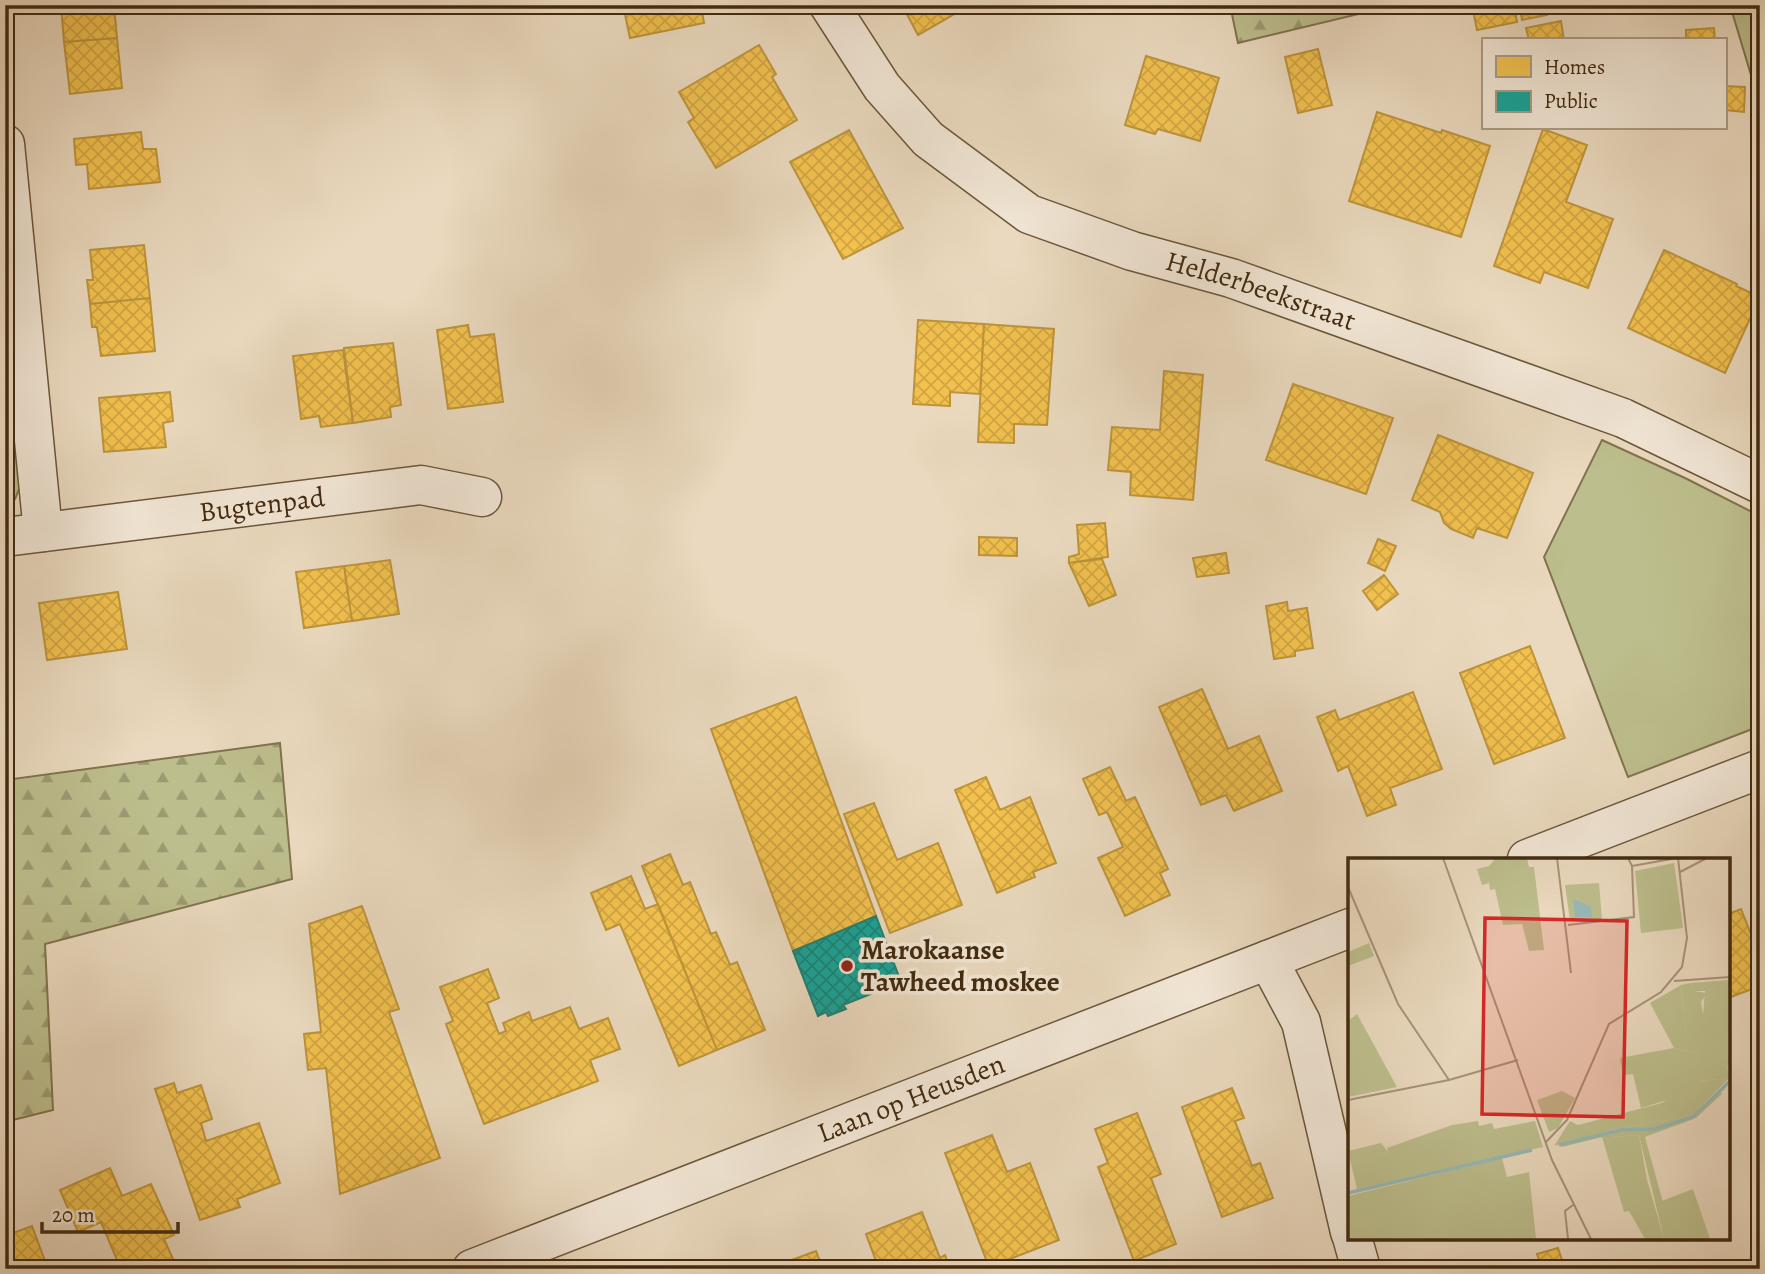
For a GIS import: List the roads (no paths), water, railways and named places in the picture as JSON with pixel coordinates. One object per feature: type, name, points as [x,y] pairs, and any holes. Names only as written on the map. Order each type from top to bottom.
[{"type":"street","name":"Helderbeekstraat","points":[[829,5],[883,87],[928,139],[1029,214],[1132,251],[1231,278],[1623,418],[1760,484]]},
{"type":"street","points":[[5,144],[43,532]]},
{"type":"street","name":"Bugtenpad","points":[[5,537],[421,485],[482,497]]},
{"type":"street","points":[[1530,858],[1760,769]]},
{"type":"street","name":"Laan op Heusden","points":[[472,1269],[1348,929]]},
{"type":"street","points":[[1268,960],[1301,1022],[1348,1223]]},
{"type":"street","points":[[1353,1239],[1361,1269]]},
{"type":"place","name":"Marokaanse Tawheed moskee","points":[[847,966]]}]
